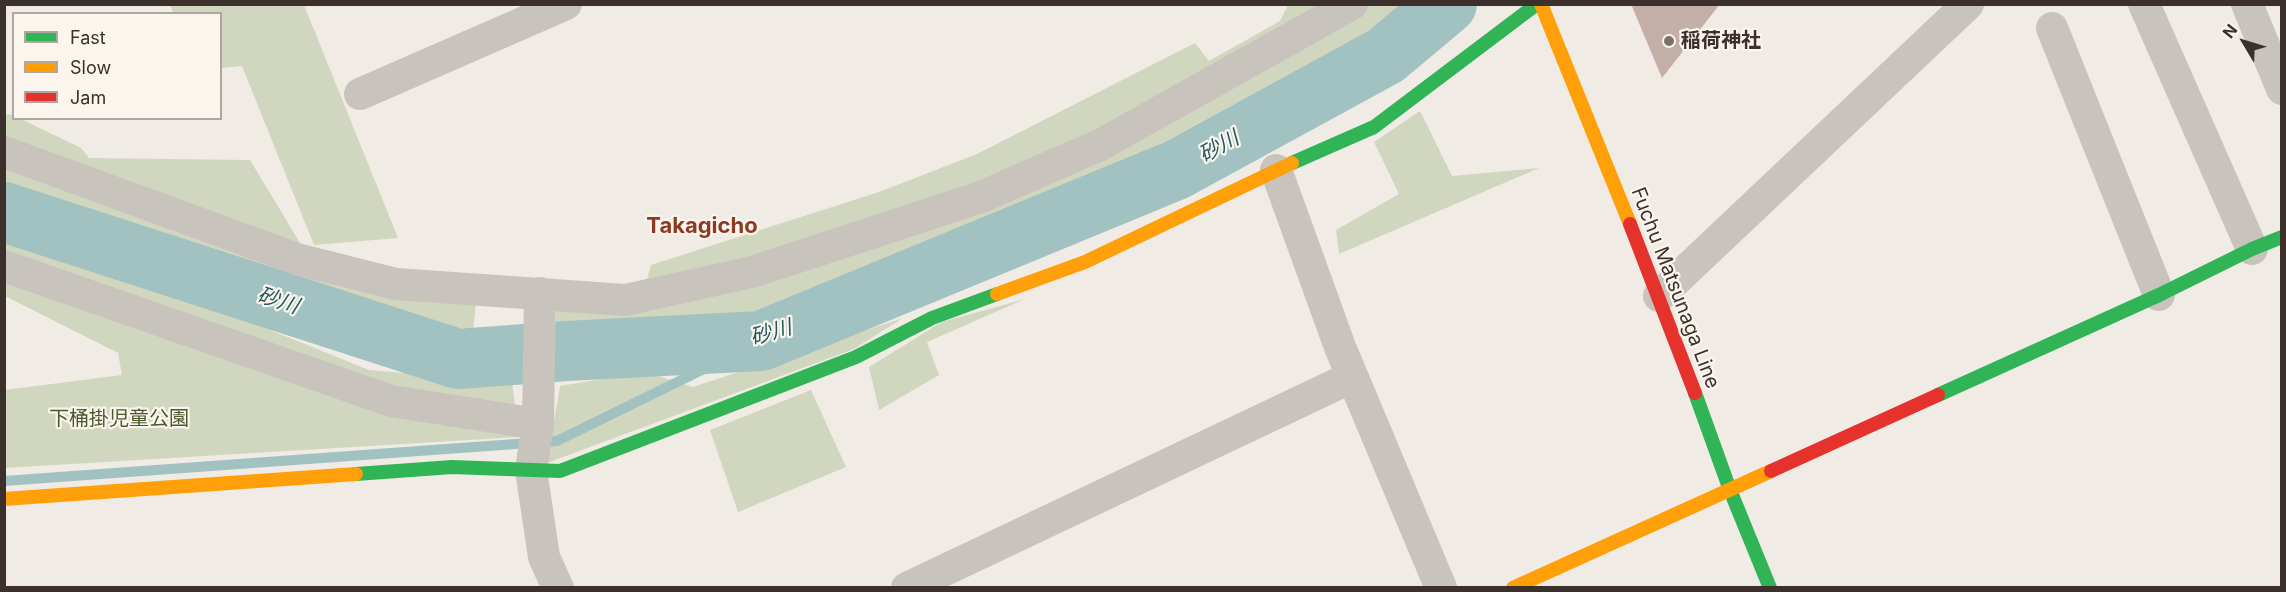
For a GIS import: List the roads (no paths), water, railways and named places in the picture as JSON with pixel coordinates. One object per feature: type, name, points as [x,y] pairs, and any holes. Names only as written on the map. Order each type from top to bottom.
[{"type":"street","points":[[360,94],[566,4]]},
{"type":"street","points":[[4,152],[297,259],[396,284],[625,300],[752,272],[981,197],[1100,144],[1352,4]]},
{"type":"street","points":[[4,499],[452,467],[560,471],[856,357],[932,318],[1085,262],[1276,170],[1374,127],[1539,4]]},
{"type":"street","name":"Fuchu Matsunaga Line","points":[[1539,4],[1659,296],[1730,490],[1770,588]]},
{"type":"street","points":[[1659,296],[1968,4]]},
{"type":"street","points":[[2144,4],[2252,249]]},
{"type":"street","points":[[2247,4],[2282,89]]},
{"type":"street","points":[[2052,28],[2159,295]]},
{"type":"street","points":[[1276,170],[1353,376],[1441,588]]},
{"type":"street","points":[[1513,588],[2282,237]]},
{"type":"street","points":[[4,266],[391,401],[538,424]]},
{"type":"street","points":[[540,293],[538,424],[531,470],[544,557],[558,588]]},
{"type":"street","points":[[908,588],[1353,376]]},
{"type":"waterway","name":"砂川","points":[[4,212],[458,359],[761,341],[1176,170],[1385,56],[1447,4]]},
{"type":"waterway","points":[[4,481],[557,441],[761,341]]},
{"type":"place","name":"稲荷神社","points":[[1669,41]]},
{"type":"district","name":"Takagicho","points":[[702,226]]},
{"type":"park label","name":"下桶掛児童公園","points":[[119,419]]}]
